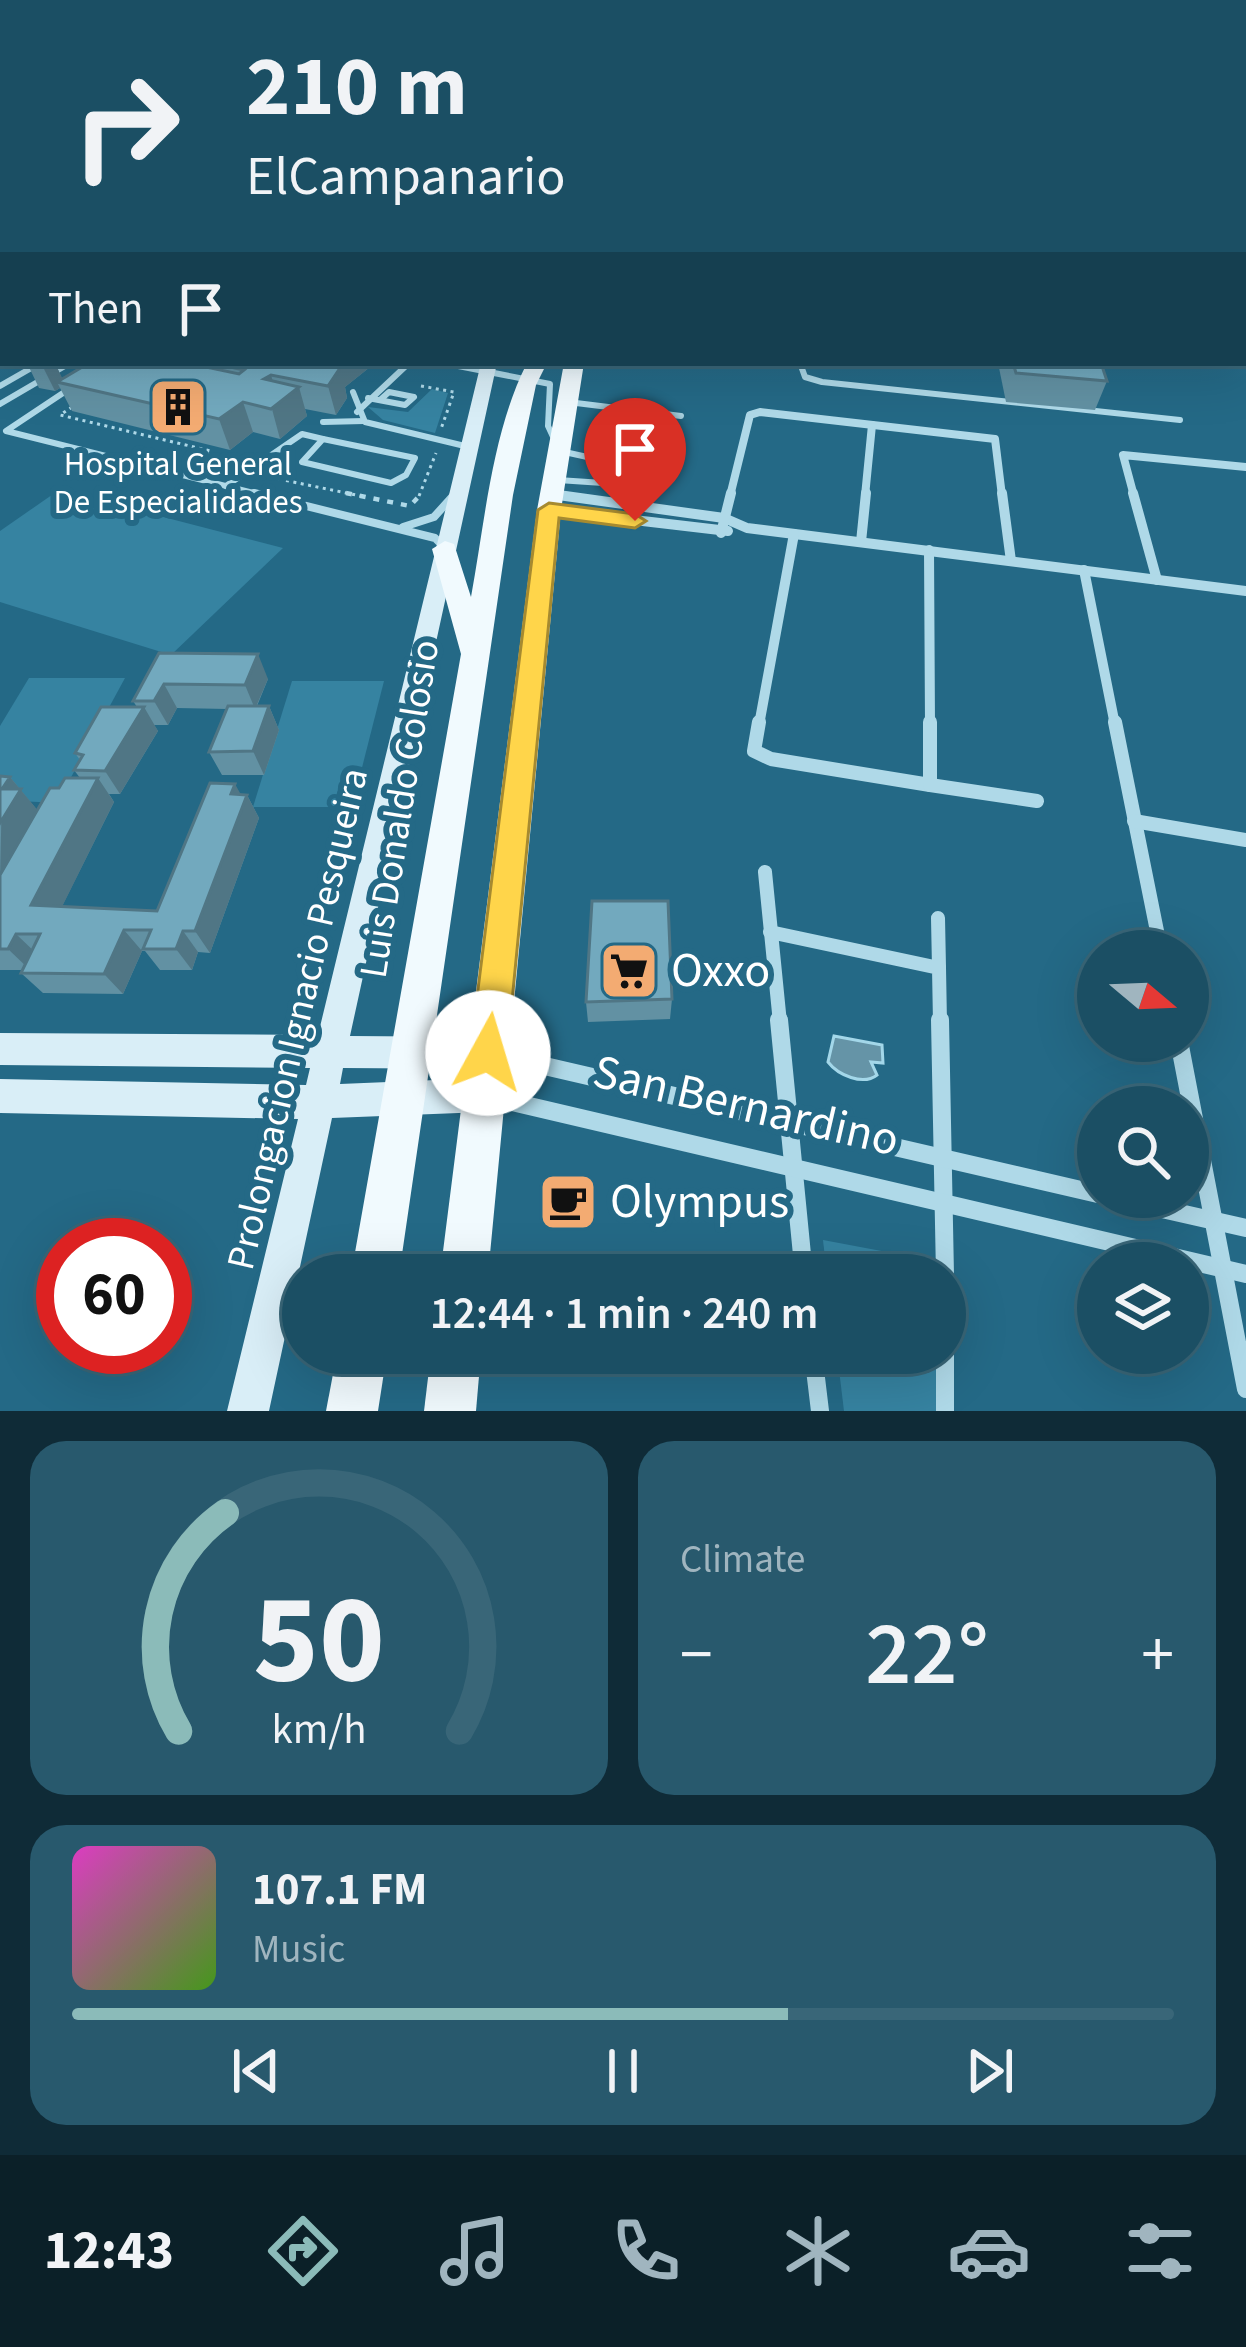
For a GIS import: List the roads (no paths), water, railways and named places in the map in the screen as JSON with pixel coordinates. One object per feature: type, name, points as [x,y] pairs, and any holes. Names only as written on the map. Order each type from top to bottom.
[{"type":"main road","points":[[466,1254],[551,495],[573,366]]},
{"type":"main road","name":"Luis Donaldo Colosio","points":[[379,1254],[501,495],[533,370]]},
{"type":"main road","points":[[445,549],[475,659]]},
{"type":"main road","points":[[352,1411],[358,1374]]},
{"type":"main road","points":[[450,1411],[454,1374]]},
{"type":"street","name":"Prolongacion Ignacio Pesqueira","points":[[248,1411],[488,367]]},
{"type":"street","points":[[721,532],[752,413],[872,425],[997,441],[1011,561]]},
{"type":"street","points":[[860,542],[872,425]]},
{"type":"street","points":[[1157,580],[1123,455],[1246,467]]},
{"type":"street","points":[[551,495],[724,518],[747,528]]},
{"type":"street","points":[[551,495],[721,532],[747,528],[1246,592]]},
{"type":"street","points":[[794,534],[754,751],[771,760],[1037,801]]},
{"type":"street","points":[[929,550],[930,785]]},
{"type":"street","points":[[1084,570],[1157,930]]},
{"type":"street","points":[[1134,821],[1246,840]]},
{"type":"street","points":[[765,872],[802,1254]]},
{"type":"street","points":[[938,918],[945,1254]]},
{"type":"street","points":[[770,932],[939,968]]},
{"type":"street","name":"San Bernardino","points":[[0,1049],[488,1053],[1077,1190]]},
{"type":"street","points":[[1183,1062],[1246,1389]]},
{"type":"street","name":"San Bernardino","points":[[0,1096],[320,1102],[484,1095],[1246,1274]]},
{"type":"street","points":[[1200,1218],[1246,1228]]},
{"type":"street","points":[[816,1374],[820,1411]]},
{"type":"street","points":[[945,1374],[945,1411]]},
{"type":"lane","points":[[0,386],[35,366]]},
{"type":"lane","points":[[3,400],[65,366]]},
{"type":"lane","points":[[357,412],[405,366]]},
{"type":"lane","points":[[801,366],[806,377],[822,382],[1180,420]]},
{"type":"lane","points":[[488,367],[533,370],[554,388],[548,426],[557,448],[610,462],[608,480],[551,495]]},
{"type":"lane","points":[[89,377],[6,431],[435,538],[445,549]]},
{"type":"lane","points":[[353,392],[357,412],[365,422]]},
{"type":"lane","points":[[368,398],[380,400]]},
{"type":"lane","points":[[564,402],[682,416]]},
{"type":"lane","points":[[322,422],[365,422],[469,447]]},
{"type":"lane","points":[[239,486],[294,437],[323,438],[416,458],[406,475],[391,483],[302,462],[323,438]]},
{"type":"lane","points":[[389,527],[412,526],[434,517],[459,487]]},
{"type":"place","name":"Hospital General De Especialidades","points":[[178,407]]},
{"type":"place","name":"Oxxo","points":[[629,971]]},
{"type":"place","name":"Olympus","points":[[568,1202]]}]
